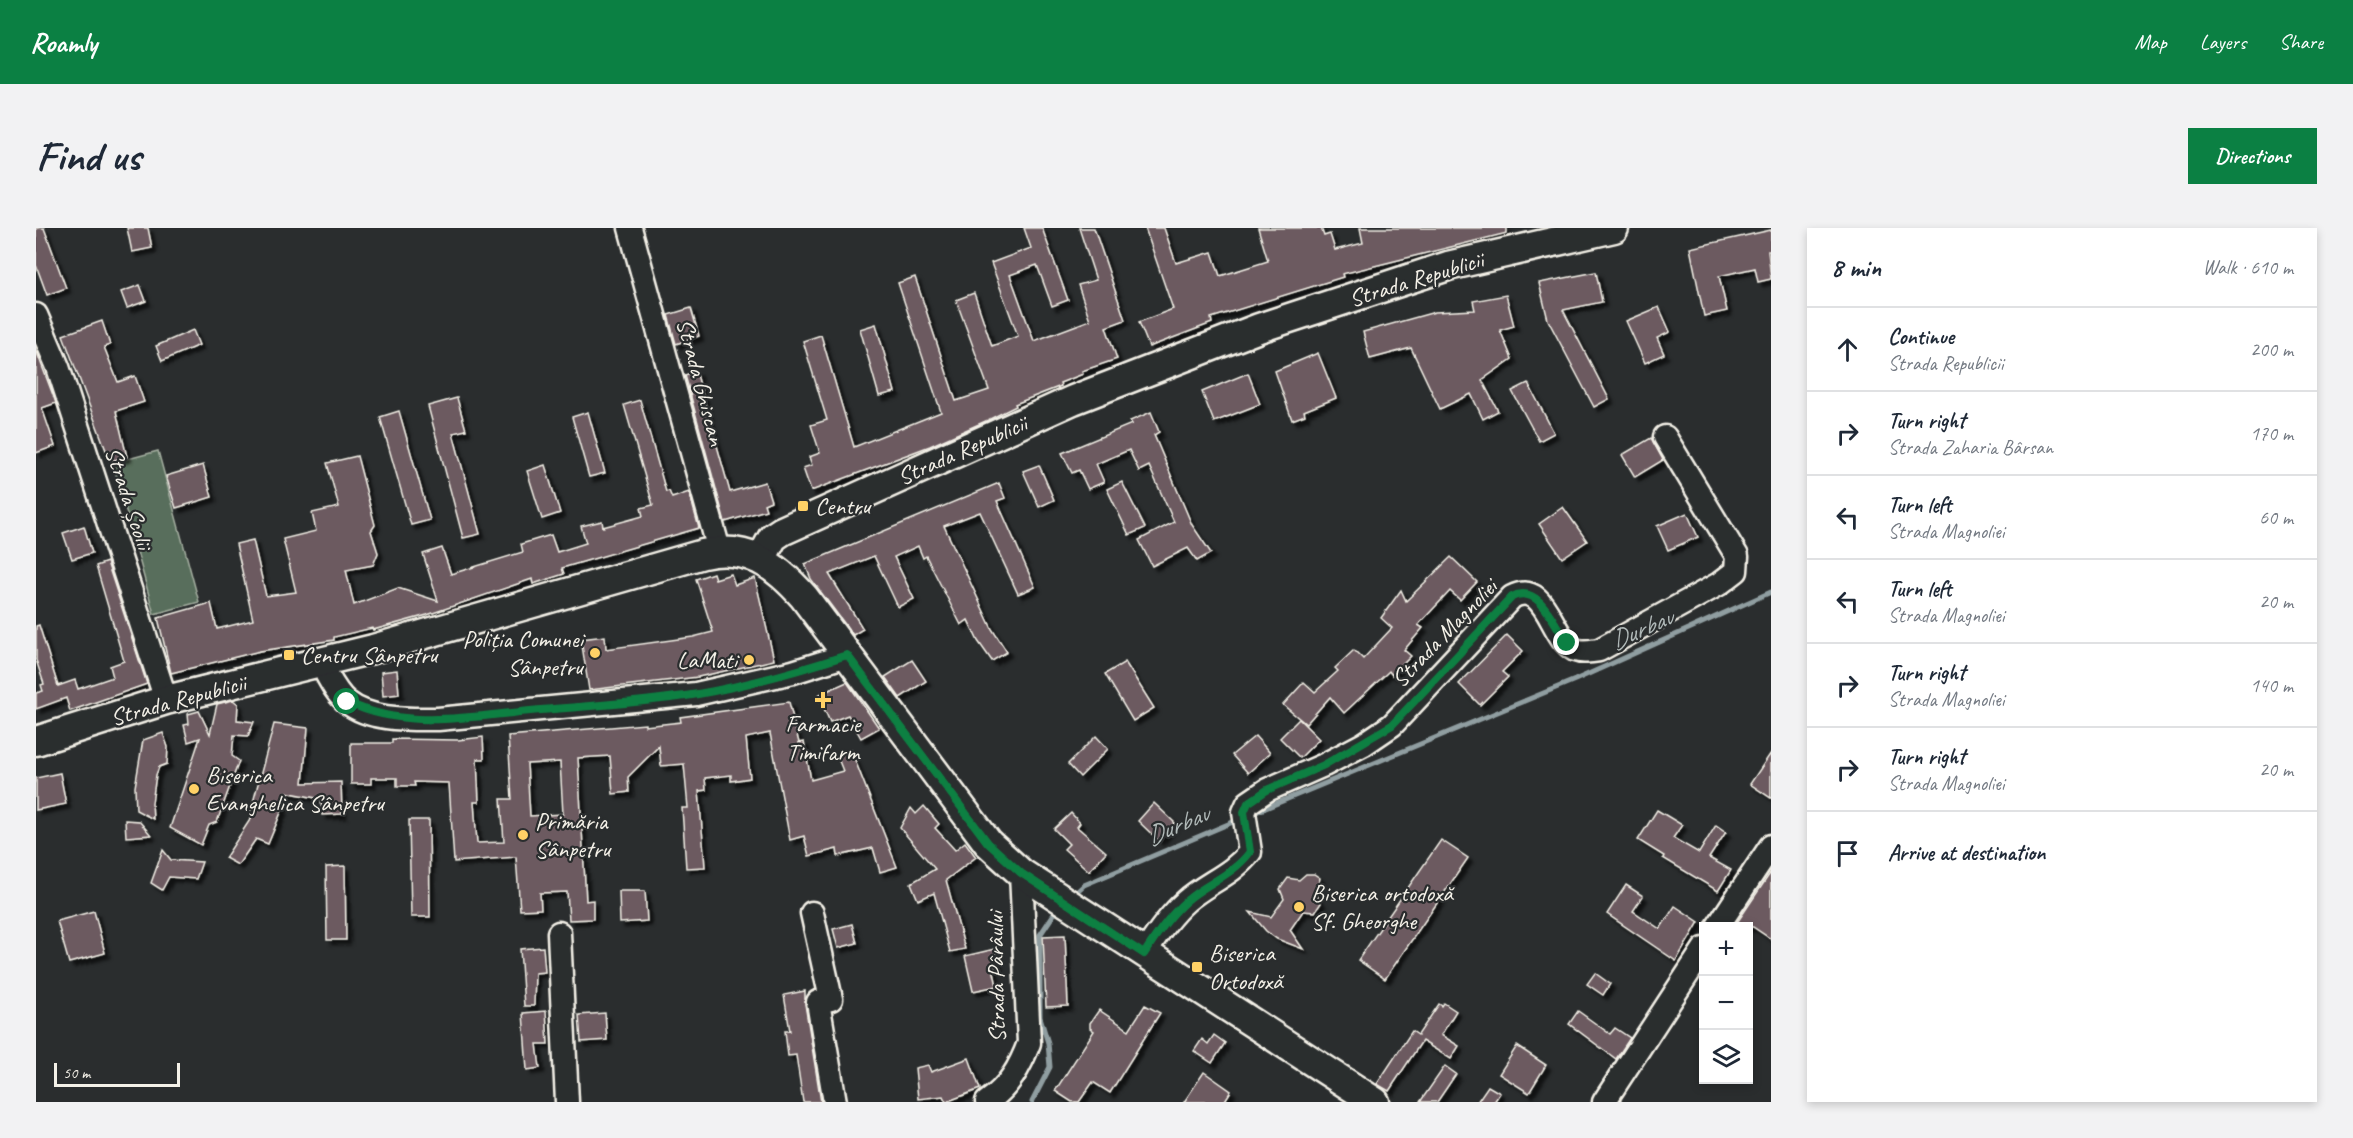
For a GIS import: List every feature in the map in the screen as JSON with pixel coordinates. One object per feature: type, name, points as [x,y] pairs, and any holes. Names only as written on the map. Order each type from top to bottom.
[{"type":"main road","name":"Strada Republicii","points":[[36,741],[166,700],[320,663],[720,550],[737,551],[761,559],[773,537],[782,531],[1073,400],[1259,328],[1448,266],[1614,228]]},
{"type":"main road","points":[[761,559],[787,577],[988,843],[1030,879],[1366,1100]]},
{"type":"street","name":"Strada Ghiscan","points":[[630,228],[720,550]]},
{"type":"street","name":"Strada Școlii","points":[[36,315],[58,367],[166,700]]},
{"type":"street","name":"Strada Magnoliei","points":[[1144,954],[1161,929],[1187,900],[1221,879],[1242,862],[1250,852],[1244,821],[1248,803],[1257,795],[1324,765],[1392,725],[1512,597],[1521,593],[1531,594],[1540,602],[1567,643],[1576,650],[1587,652],[1599,650],[1719,584],[1736,571],[1737,556],[1665,437]]},
{"type":"street","points":[[320,663],[347,702],[366,711],[386,716],[438,719],[696,694],[777,676],[847,655]]},
{"type":"street","points":[[1721,922],[1771,846]]},
{"type":"street","name":"Strada Pârâului","points":[[987,1102],[1010,1082],[1022,1062],[1029,1043],[1030,879]]},
{"type":"street","points":[[812,913],[831,999],[819,1002],[835,1102]]},
{"type":"street","points":[[559,933],[567,1102]]},
{"type":"street","points":[[1604,1102],[1699,957]]},
{"type":"green space","points":[[158,451],[199,602],[154,614],[113,463]]},
{"type":"building","points":[[36,228],[44,228],[66,288],[47,295],[36,265]]},
{"type":"building","points":[[127,228],[148,228],[152,248],[132,252]]},
{"type":"building","points":[[1024,228],[1042,228],[1068,300],[1052,306],[1037,265],[1010,275],[1034,341],[1090,320],[1078,285],[1096,280],[1079,228],[1094,228],[1125,320],[1106,327],[1117,359],[1082,371],[1083,374],[1060,383],[1061,386],[1015,404],[1016,406],[988,420],[930,446],[811,491],[803,468],[812,465],[809,457],[820,453],[811,425],[827,420],[803,341],[821,335],[854,447],[941,412],[898,283],[915,277],[956,401],[989,390],[956,300],[974,293],[992,346],[1018,336],[991,263],[1031,248]]},
{"type":"building","points":[[1145,228],[1164,228],[1176,263],[1212,252],[1220,276],[1268,261],[1258,228],[1321,228],[1324,236],[1330,234],[1335,250],[1363,243],[1360,228],[1507,228],[1507,233],[1342,274],[1343,277],[1211,318],[1212,323],[1149,347],[1139,322],[1173,309]]},
{"type":"building","points":[[1771,230],[1771,251],[1768,251],[1771,279],[1758,282],[1755,268],[1719,276],[1727,311],[1704,316],[1690,248]]},
{"type":"building","points":[[1596,272],[1602,302],[1563,310],[1609,399],[1594,407],[1548,320],[1539,283]]},
{"type":"building","points":[[140,285],[146,301],[127,308],[121,292]]},
{"type":"building","points":[[1506,295],[1514,326],[1500,330],[1512,359],[1482,380],[1498,411],[1483,419],[1471,394],[1440,409],[1411,348],[1370,359],[1363,332],[1435,312],[1475,310],[1473,301]]},
{"type":"building","points":[[1659,307],[1670,332],[1657,338],[1664,354],[1645,363],[1626,321]]},
{"type":"building","points":[[691,308],[699,336],[676,344],[668,315]]},
{"type":"building","points":[[102,321],[110,345],[104,347],[118,382],[135,376],[144,402],[116,411],[127,457],[110,461],[63,335]]},
{"type":"building","points":[[876,324],[895,392],[879,396],[860,329]]},
{"type":"building","points":[[193,330],[199,345],[162,361],[156,346]]},
{"type":"building","points":[[36,350],[56,403],[42,408],[55,446],[36,453]]},
{"type":"building","points":[[1318,353],[1336,398],[1304,411],[1305,415],[1292,420],[1275,371]]},
{"type":"building","points":[[696,371],[730,492],[765,482],[771,501],[764,504],[766,510],[725,522],[685,375]]},
{"type":"building","points":[[1248,373],[1260,404],[1214,422],[1202,392]]},
{"type":"building","points":[[1528,383],[1554,433],[1539,441],[1512,391]]},
{"type":"building","points":[[457,398],[466,430],[453,433],[480,534],[463,538],[428,406]]},
{"type":"building","points":[[640,400],[666,492],[669,491],[672,498],[689,492],[699,528],[562,568],[564,574],[533,584],[532,579],[427,615],[373,630],[372,628],[334,637],[334,640],[260,651],[171,673],[158,618],[211,603],[217,629],[253,620],[236,544],[253,540],[266,596],[296,592],[283,539],[316,531],[312,513],[339,507],[327,463],[357,456],[375,525],[371,531],[378,553],[373,565],[346,570],[354,605],[398,588],[438,601],[423,554],[442,548],[451,574],[523,552],[521,544],[551,535],[557,552],[586,543],[581,526],[602,521],[603,527],[643,516],[641,508],[653,505],[624,405]]},
{"type":"building","points":[[399,411],[430,520],[411,525],[380,417]]},
{"type":"building","points":[[588,412],[605,473],[589,477],[572,417]]},
{"type":"building","points":[[1151,412],[1159,432],[1154,435],[1192,525],[1211,553],[1197,561],[1188,548],[1152,566],[1139,540],[1174,522],[1149,466],[1139,471],[1129,450],[1096,464],[1104,482],[1088,489],[1079,470],[1072,473],[1062,453],[1132,424],[1130,421]]},
{"type":"building","points":[[1651,438],[1663,460],[1635,477],[1622,455]]},
{"type":"building","points":[[203,465],[212,497],[176,508],[166,476]]},
{"type":"building","points":[[545,465],[560,513],[542,519],[527,471]]},
{"type":"building","points":[[1039,465],[1054,500],[1039,507],[1023,471]]},
{"type":"building","points":[[1122,482],[1145,528],[1129,535],[1107,489]]},
{"type":"building","points":[[999,483],[1005,498],[997,501],[1035,587],[1018,594],[980,512],[944,526],[992,629],[1007,652],[992,661],[978,641],[968,620],[961,625],[926,556],[923,558],[918,546],[894,557],[914,599],[898,607],[874,556],[829,574],[863,629],[853,635],[811,579],[805,564]]},
{"type":"building","points":[[1563,507],[1587,541],[1562,558],[1539,524]]},
{"type":"building","points":[[1687,513],[1698,537],[1668,550],[1657,526]]},
{"type":"building","points":[[84,526],[92,553],[72,559],[63,533]]},
{"type":"building","points":[[1451,557],[1477,582],[1460,600],[1450,591],[1418,625],[1423,628],[1404,650],[1411,656],[1392,675],[1389,671],[1344,713],[1330,697],[1306,724],[1283,705],[1304,682],[1315,692],[1338,671],[1335,668],[1354,650],[1363,659],[1392,628],[1381,618],[1401,590],[1406,601]]},
{"type":"building","points":[[107,562],[147,684],[70,711],[66,698],[36,709],[36,693],[43,691],[41,685],[44,684],[36,660],[36,626],[39,625],[58,686],[75,680],[78,689],[113,677],[110,666],[124,661],[96,566]]},
{"type":"building","points":[[713,573],[715,579],[731,574],[735,585],[755,578],[774,660],[698,677],[589,690],[581,639],[605,636],[606,649],[713,632],[696,579]]},
{"type":"building","points":[[1507,635],[1523,651],[1502,672],[1508,677],[1480,705],[1459,684]]},
{"type":"building","points":[[912,660],[926,681],[900,698],[885,677]]},
{"type":"building","points":[[1125,662],[1154,708],[1133,721],[1105,674]]},
{"type":"building","points":[[397,670],[399,694],[383,696],[381,672]]},
{"type":"building","points":[[847,682],[879,728],[861,738],[848,715],[830,722],[818,695]]},
{"type":"building","points":[[233,700],[238,704],[237,720],[254,722],[248,736],[234,735],[232,756],[239,761],[217,822],[209,825],[201,845],[170,828],[200,738],[188,742],[184,725],[189,724],[188,714],[199,711],[210,734],[217,704]]},
{"type":"building","points":[[789,702],[799,743],[804,742],[811,780],[843,771],[837,756],[851,750],[897,867],[880,872],[873,848],[838,856],[837,849],[809,856],[804,836],[790,840],[770,733],[746,738],[750,778],[731,781],[731,775],[705,778],[706,790],[699,791],[705,867],[686,868],[682,808],[688,808],[684,764],[661,766],[659,746],[628,777],[629,792],[613,794],[610,756],[578,758],[586,901],[593,900],[593,919],[569,920],[567,892],[540,893],[541,909],[520,910],[516,857],[454,862],[449,783],[414,782],[415,786],[397,786],[397,778],[371,778],[371,784],[351,784],[351,743],[392,743],[392,739],[458,740],[483,737],[484,759],[477,759],[479,802],[474,802],[477,843],[504,842],[501,799],[512,799],[508,736],[645,724],[645,726],[681,722],[680,717]],"holes":[[[560,762],[563,814],[530,816],[527,764]]]},
{"type":"building","points":[[1299,719],[1319,739],[1300,758],[1280,738]]},
{"type":"building","points":[[274,724],[308,728],[303,783],[341,782],[342,814],[322,815],[321,799],[285,792],[282,810],[268,844],[256,839],[238,865],[225,858],[257,809],[251,810]]},
{"type":"building","points":[[163,733],[168,747],[167,764],[159,767],[156,775],[152,803],[153,819],[136,810],[135,787],[143,740]]},
{"type":"building","points":[[1096,736],[1108,749],[1080,777],[1068,764]]},
{"type":"building","points":[[1255,736],[1270,753],[1248,773],[1232,755]]},
{"type":"building","points":[[1771,753],[1771,798],[1750,784]]},
{"type":"building","points":[[60,773],[66,804],[36,810],[36,778]]},
{"type":"building","points":[[1154,803],[1175,823],[1159,841],[1138,821]]},
{"type":"building","points":[[924,806],[939,824],[935,828],[955,850],[965,842],[976,857],[946,880],[965,949],[950,952],[934,893],[918,900],[911,883],[935,869],[900,828],[911,808],[916,814]]},
{"type":"building","points":[[1657,810],[1682,825],[1673,838],[1699,853],[1716,825],[1726,832],[1709,858],[1731,870],[1718,891],[1638,840]]},
{"type":"building","points":[[1071,813],[1080,823],[1077,827],[1106,852],[1089,871],[1064,849],[1069,844],[1054,829]]},
{"type":"building","points":[[125,820],[139,821],[151,835],[126,837]]},
{"type":"building","points":[[409,820],[429,820],[430,917],[411,917]]},
{"type":"building","points":[[1441,840],[1468,858],[1385,979],[1358,960]]},
{"type":"building","points":[[163,850],[171,860],[202,862],[196,879],[169,877],[162,890],[151,883]]},
{"type":"building","points":[[345,866],[346,940],[327,940],[326,867]]},
{"type":"building","points":[[1771,872],[1771,939],[1753,927],[1753,922],[1737,922]]},
{"type":"building","name":"Biserica ortodoxă Sf. Gheorghe","points":[[1306,874],[1314,874],[1320,878],[1316,893],[1321,903],[1315,912],[1303,911],[1290,930],[1303,949],[1277,939],[1266,931],[1250,912],[1271,917],[1284,899],[1280,889],[1288,878],[1299,880]]},
{"type":"building","points":[[1626,885],[1643,896],[1633,911],[1660,929],[1675,906],[1699,922],[1676,961],[1607,914]]},
{"type":"building","points":[[619,891],[645,891],[647,921],[620,923]]},
{"type":"building","points":[[94,911],[105,953],[69,963],[57,921]]},
{"type":"building","points":[[852,924],[857,943],[838,948],[833,929]]},
{"type":"building","points":[[1065,935],[1068,1006],[1046,1007],[1043,936]]},
{"type":"building","points":[[543,947],[545,972],[535,973],[534,1006],[524,1006],[520,949]]},
{"type":"building","points":[[995,949],[998,966],[993,968],[997,986],[973,991],[965,956]]},
{"type":"building","points":[[1595,973],[1610,984],[1603,995],[1587,984]]},
{"type":"building","points":[[805,991],[805,1004],[821,1102],[803,1102],[796,1055],[788,1056],[785,1031],[790,1031],[784,995]]},
{"type":"building","points":[[1444,1003],[1456,1011],[1441,1035],[1459,1046],[1451,1059],[1422,1041],[1389,1091],[1377,1084],[1412,1031],[1418,1035],[1439,1004],[1442,1006]]},
{"type":"building","points":[[1145,1005],[1160,1013],[1110,1093],[1093,1082],[1079,1102],[1072,1102],[1055,1091],[1094,1031],[1090,1028],[1090,1023],[1099,1010],[1129,1030]]},
{"type":"building","points":[[546,1011],[548,1044],[537,1044],[540,1068],[527,1070],[523,1013]]},
{"type":"building","points":[[1578,1011],[1610,1034],[1615,1028],[1630,1038],[1616,1059],[1569,1024]]},
{"type":"building","points":[[605,1013],[607,1040],[581,1042],[579,1015]]},
{"type":"building","points":[[1214,1035],[1225,1043],[1212,1063],[1194,1051],[1202,1039],[1208,1044]]},
{"type":"building","points":[[1517,1046],[1546,1065],[1529,1093],[1499,1074]]},
{"type":"building","points":[[969,1058],[980,1089],[946,1102],[943,1096],[918,1099],[915,1068],[928,1065],[931,1072]]},
{"type":"building","points":[[1445,1066],[1456,1074],[1437,1102],[1420,1102]]},
{"type":"building","points":[[1204,1072],[1231,1091],[1224,1102],[1184,1102]]},
{"type":"building","points":[[1488,1086],[1500,1093],[1494,1102],[1477,1102]]},
{"type":"waterway","name":"Durbav","points":[[1251,814],[1575,680],[1771,592]]},
{"type":"waterway","name":"Durbav","points":[[1072,896],[1084,885],[1240,819]]},
{"type":"waterway","name":"Durbav","points":[[1032,1102],[1050,1067],[1048,1043],[1040,1017],[1040,935],[1058,908]]},
{"type":"place","name":"Centru","points":[[803,506]]},
{"type":"place","name":"Poliția Comunei Sânpetru","points":[[595,653]]},
{"type":"place","name":"Centru Sânpetru","points":[[289,655]]},
{"type":"place","name":"LaMati","points":[[749,660]]},
{"type":"place","name":"Farmacie Timifarm","points":[[823,700]]},
{"type":"place","name":"Biserica Evanghelica Sânpetru","points":[[194,789]]},
{"type":"place","name":"Primăria Sânpetru","points":[[523,835]]},
{"type":"place","name":"Biserica ortodoxă Sf. Gheorghe","points":[[1299,907]]},
{"type":"place","name":"Biserica Ortodoxă","points":[[1197,967]]},
{"type":"route","points":[[347,702],[366,711],[409,719],[438,719],[580,707],[696,694],[793,672],[847,655],[988,843],[1021,873],[1144,954],[1161,929],[1187,900],[1221,879],[1242,862],[1250,852],[1245,831],[1244,812],[1248,803],[1257,795],[1364,744],[1392,725],[1415,704],[1512,597],[1521,593],[1531,594],[1540,602],[1567,643]]}]
